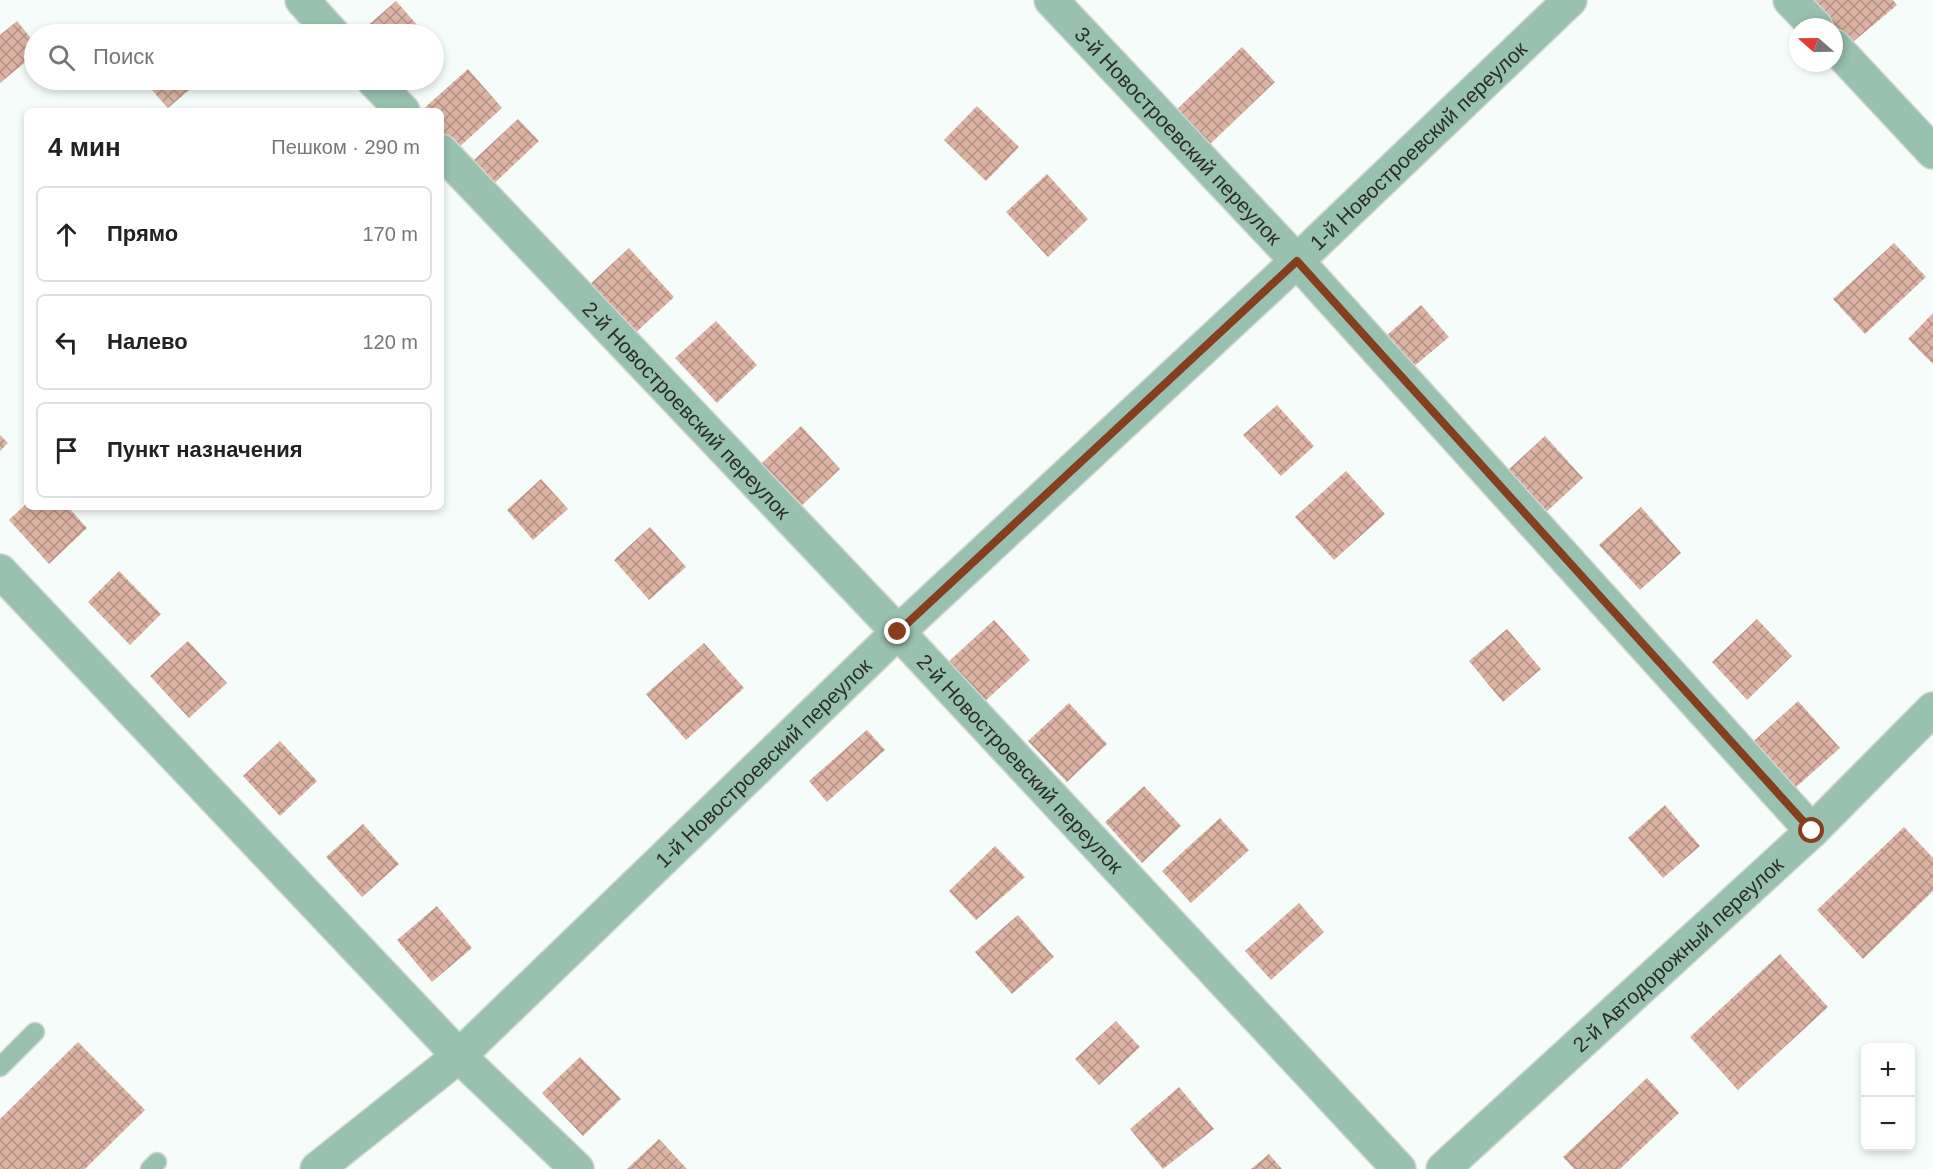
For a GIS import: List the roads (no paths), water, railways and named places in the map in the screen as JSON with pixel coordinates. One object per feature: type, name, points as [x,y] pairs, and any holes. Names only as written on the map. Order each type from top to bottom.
[{"type":"street","points":[[302,0],[324,24]]},
{"type":"street","name":"3-й Новостроевский переулок","points":[[1051,0],[1297,261],[1812,831]]},
{"type":"street","name":"1-й Новостроевский переулок","points":[[317,1169],[459,1056],[898,632],[1297,261],[1570,0]]},
{"type":"street","points":[[1790,0],[1807,18]]},
{"type":"street","points":[[1843,56],[1933,152]]},
{"type":"street","points":[[382,90],[399,108]]},
{"type":"street","name":"2-й Новостроевский переулок","points":[[444,155],[898,632],[1399,1169]]},
{"type":"street","points":[[0,571],[459,1056],[577,1169]]},
{"type":"street","name":"2-й Автодорожный переулок","points":[[1443,1169],[1812,831],[1933,709]]},
{"type":"lane","points":[[0,1067],[35,1032]]}]
